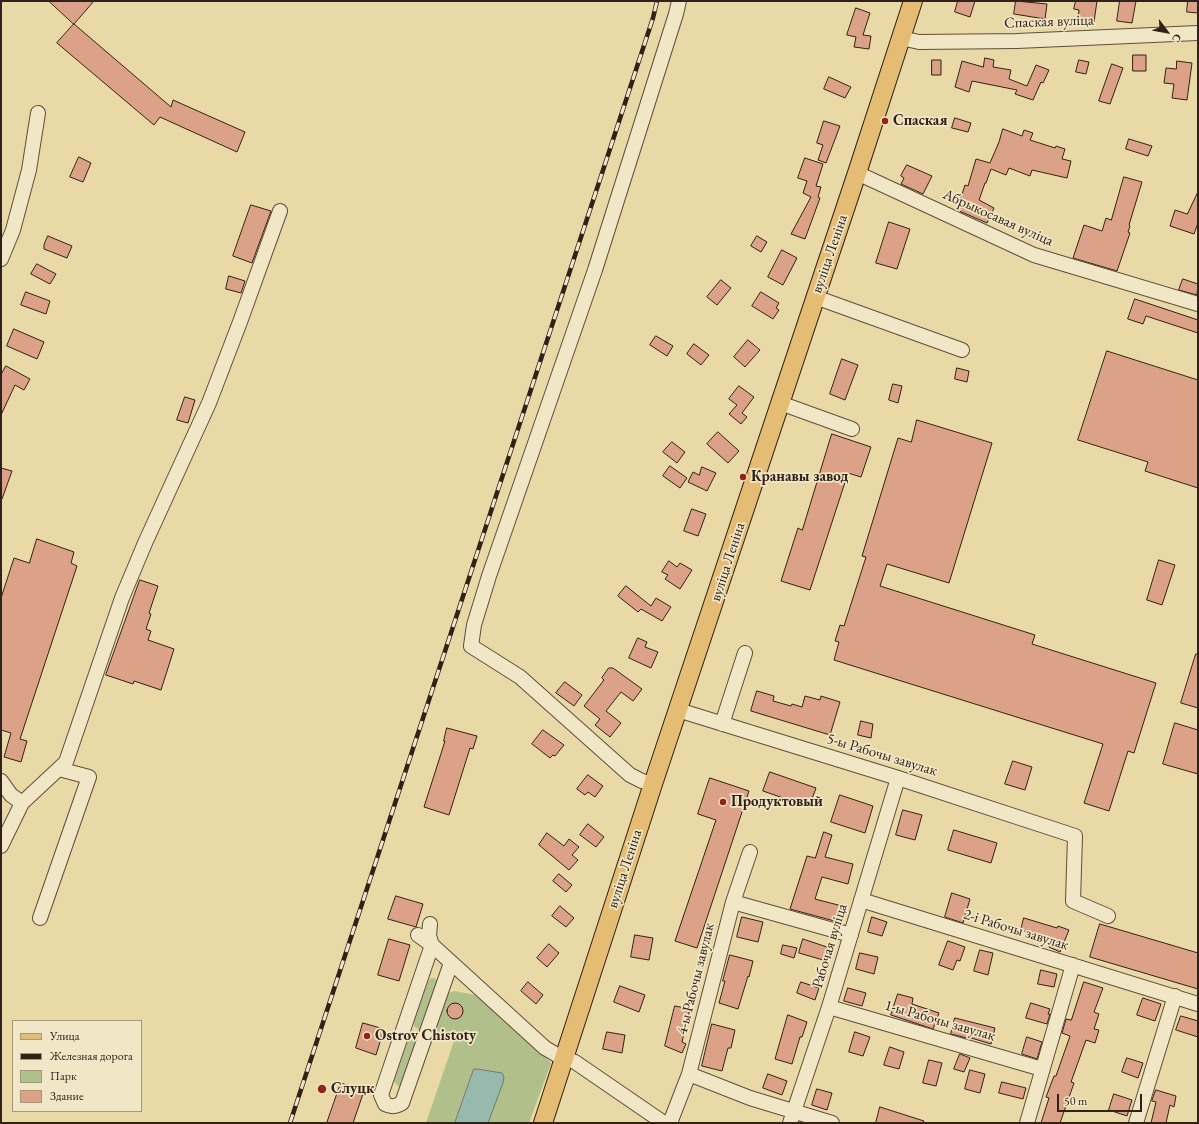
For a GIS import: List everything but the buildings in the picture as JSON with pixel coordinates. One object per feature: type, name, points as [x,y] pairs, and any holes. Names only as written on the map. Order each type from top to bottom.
[{"type":"main road","name":"вуліца Леніна","points":[[543,1123],[653,784],[815,297],[858,173],[913,1]]},
{"type":"street","points":[[653,784],[642,781],[630,775],[520,677],[471,646],[476,618],[595,270],[679,1]]},
{"type":"street","name":"Спаская вуліца","points":[[901,38],[919,42],[1017,41],[1198,33]]},
{"type":"street","points":[[1,259],[13,230],[29,170],[38,113]]},
{"type":"street","name":"Абрыкосавая вуліца","points":[[858,173],[1034,255],[1198,304]]},
{"type":"street","points":[[1,846],[22,802],[66,762],[122,598],[145,543],[209,403],[280,211]]},
{"type":"street","points":[[815,297],[962,350]]},
{"type":"street","points":[[780,402],[852,428]]},
{"type":"street","points":[[722,724],[746,652]]},
{"type":"street","name":"5-ы Рабочы завулак","points":[[678,710],[898,778],[1075,836],[1073,901],[1108,916]]},
{"type":"street","points":[[40,918],[89,777],[59,769]]},
{"type":"street","name":"Рабочая вуліца","points":[[792,1117],[829,1007],[898,778]]},
{"type":"street","points":[[1,781],[11,795],[22,802]]},
{"type":"street","name":"4-ы Рабочы завулак","points":[[663,1122],[689,1074],[734,902],[750,852]]},
{"type":"street","name":"2-і Рабочы завулак","points":[[861,900],[1073,965],[1027,1123]]},
{"type":"street","points":[[734,902],[851,935]]},
{"type":"street","points":[[430,924],[429,936],[432,945],[382,1095],[385,1104],[394,1107],[402,1104],[451,962]]},
{"type":"street","points":[[418,935],[432,945],[545,1048],[557,1055],[576,1062],[663,1122]]},
{"type":"street","points":[[1073,965],[1198,1004]]},
{"type":"street","points":[[1136,1123],[1175,996]]},
{"type":"street","name":"1-ы Рабочы завулак","points":[[829,1007],[1042,1069]]},
{"type":"street","points":[[403,1029],[425,1036]]},
{"type":"street","points":[[689,1074],[750,1098],[792,1117],[832,1123]]},
{"type":"green space","points":[[431,978],[437,980],[438,985],[421,1030],[414,1026],[414,1021],[428,981]]},
{"type":"green space","points":[[454,991],[475,995],[483,1000],[551,1063],[529,1123],[426,1123],[455,1038],[430,1030],[446,994]]},
{"type":"green space","points":[[408,1040],[417,1042],[401,1086],[398,1086],[394,1081]]},
{"type":"water","points":[[474,1069],[502,1073],[504,1077],[503,1083],[488,1123],[455,1123]]},
{"type":"railway","points":[[290,1123],[653,18],[657,1]]},
{"type":"place","name":"Спаская","points":[[885,121]]},
{"type":"place","name":"Кранавы завод","points":[[743,477]]},
{"type":"place","name":"Продуктовый","points":[[723,802]]},
{"type":"place","name":"Ostrov Chistoty","points":[[367,1036]]},
{"type":"place","name":"Слуцк","points":[[322,1089]]}]
